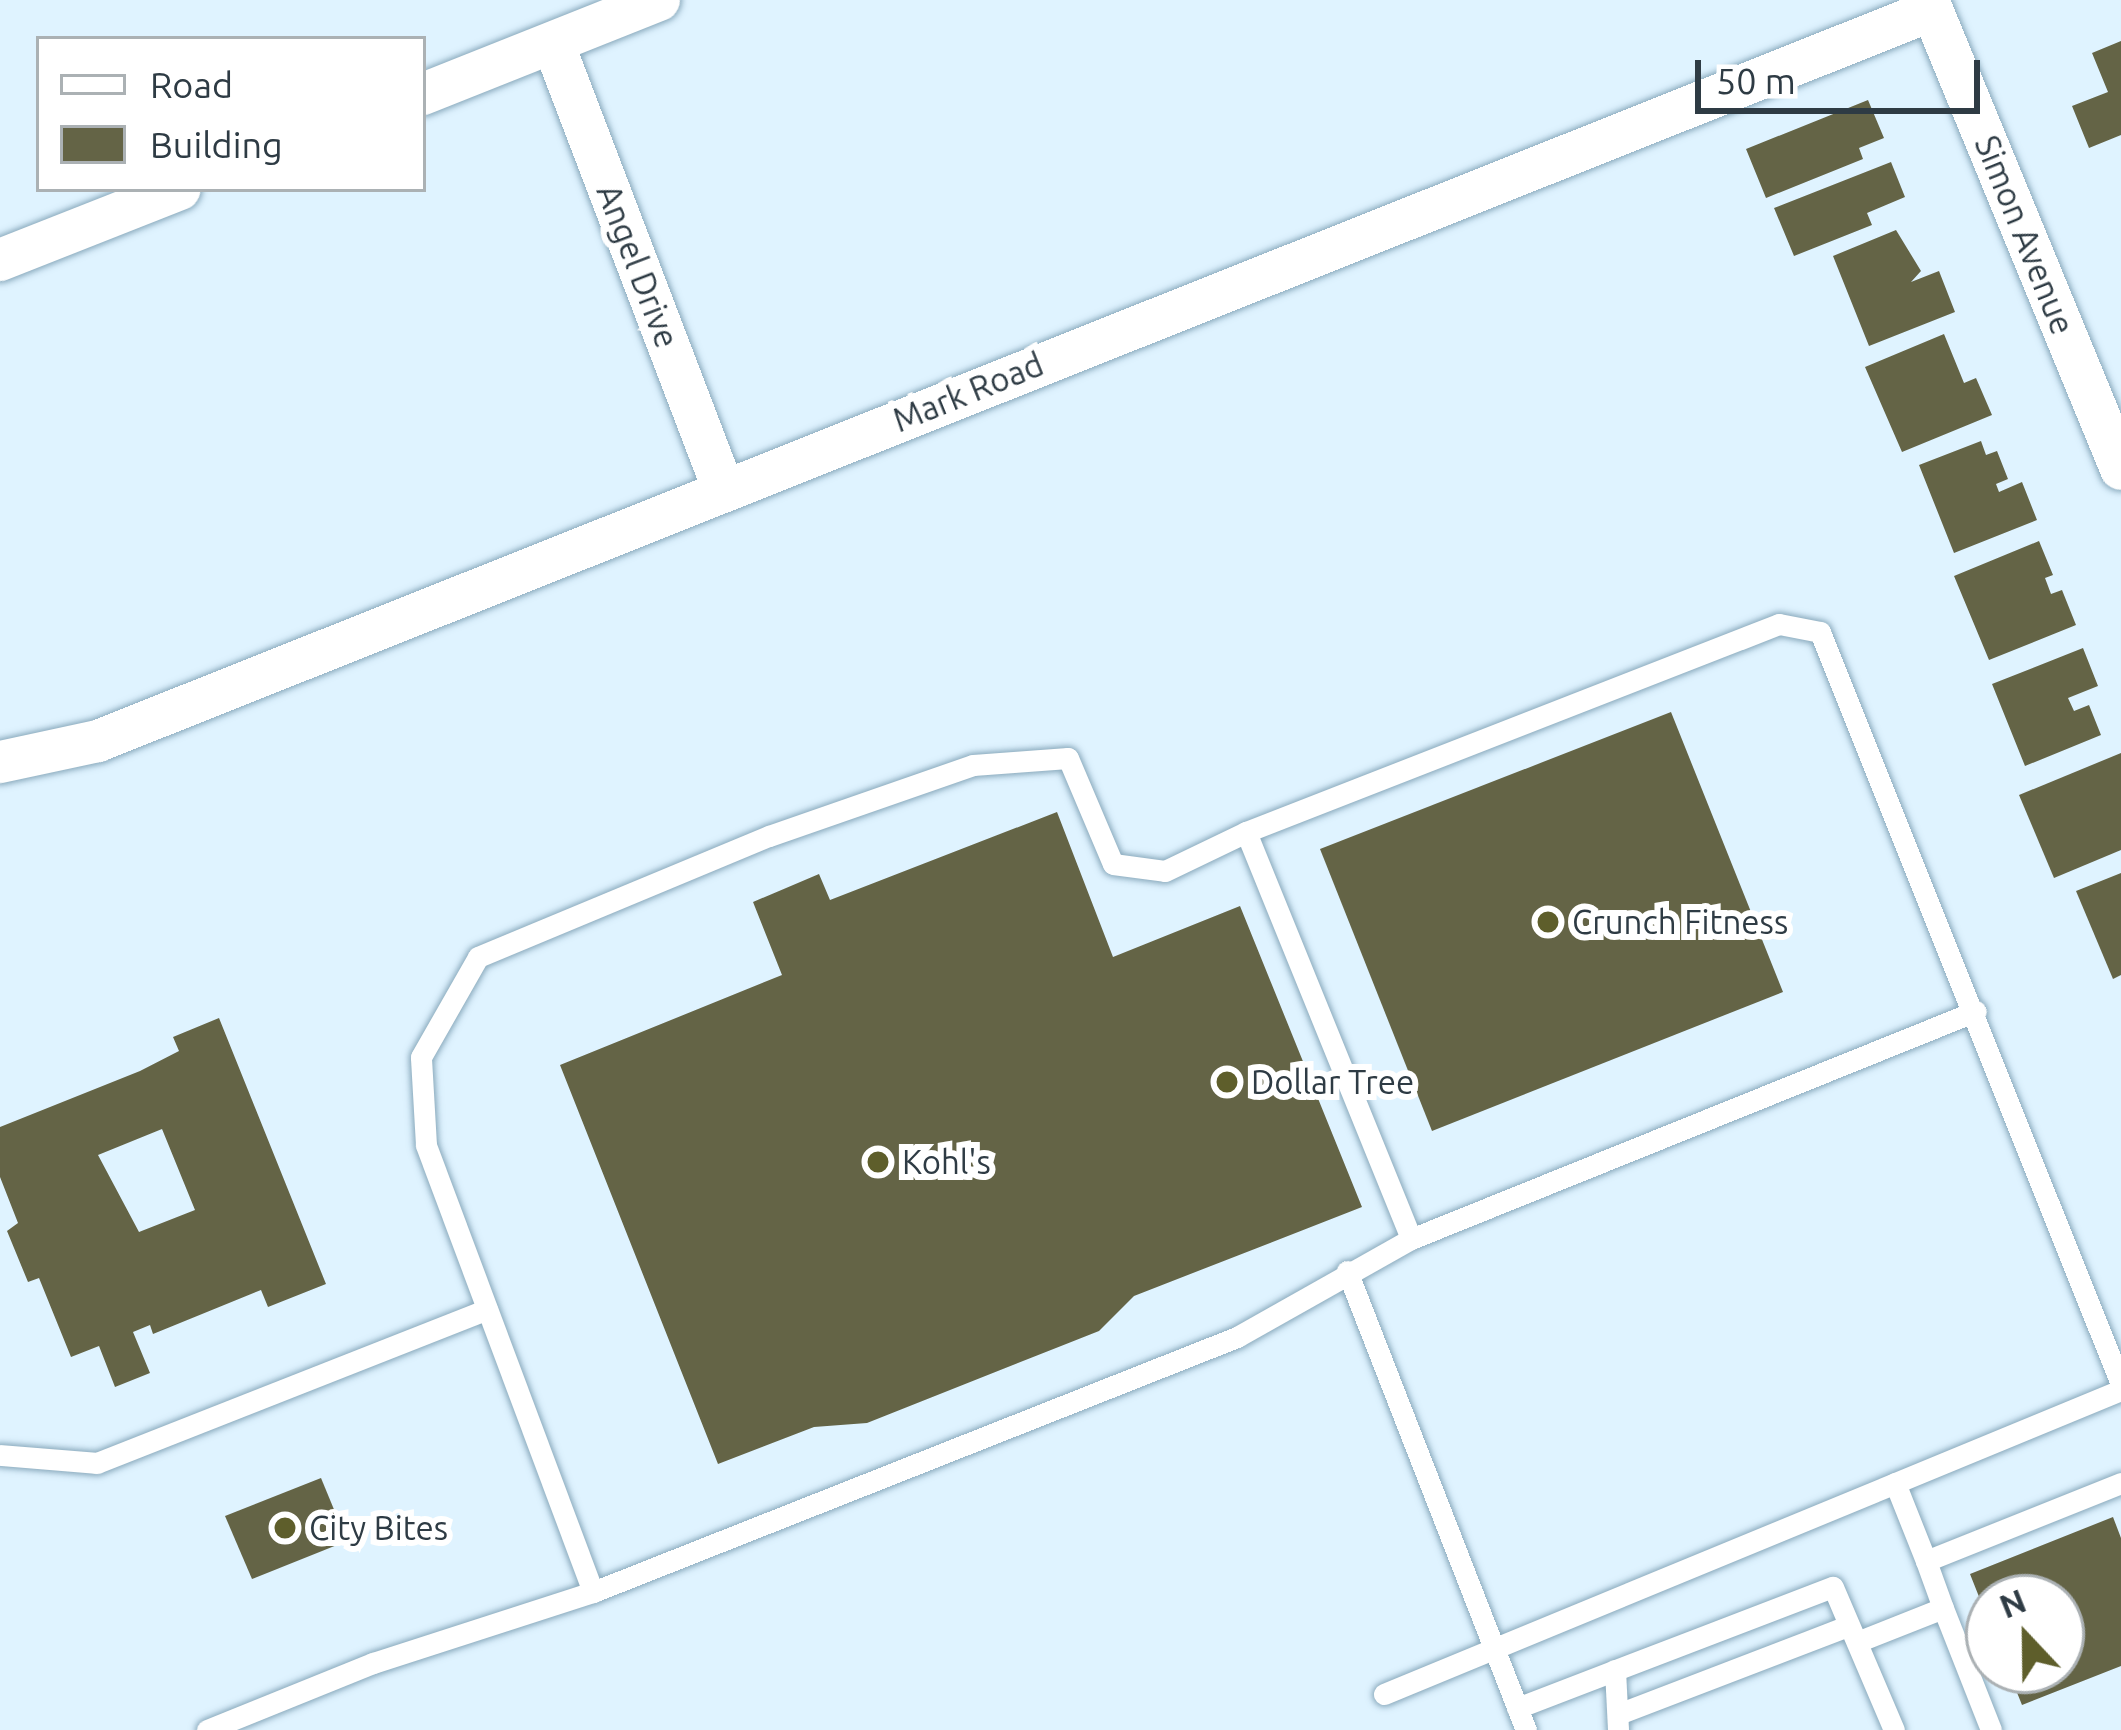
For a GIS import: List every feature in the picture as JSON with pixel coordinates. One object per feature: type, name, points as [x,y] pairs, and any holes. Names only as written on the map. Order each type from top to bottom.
[{"type":"street","points":[[426,93],[659,0]]},
{"type":"street","name":"Simon Avenue","points":[[1930,5],[2120,465]]},
{"type":"street","name":"Mark Road","points":[[0,762],[98,741],[1930,5]]},
{"type":"street","name":"Angel Drive","points":[[553,43],[723,489]]},
{"type":"street","points":[[0,260],[172,192]]},
{"type":"lane","points":[[593,1592],[426,1145],[421,1057],[478,957],[769,836],[973,765],[1068,758],[1113,864],[1165,871],[1246,832],[1738,638],[1779,624],[1820,632],[1976,1011],[2121,1387],[1384,1694]]},
{"type":"lane","points":[[1246,832],[1411,1239]]},
{"type":"lane","points":[[207,1730],[373,1663],[593,1592],[1237,1336],[1411,1239],[1976,1011]]},
{"type":"lane","points":[[1347,1271],[1526,1730]]},
{"type":"lane","points":[[0,1455],[98,1463],[487,1309]]},
{"type":"lane","points":[[1895,1483],[1991,1730]]},
{"type":"lane","points":[[1926,1562],[2121,1483]]},
{"type":"lane","points":[[1517,1708],[1833,1587],[1894,1730]]},
{"type":"lane","points":[[1615,1670],[1619,1721],[1852,1634],[1943,1608]]},
{"type":"building","points":[[2121,41],[2121,135],[2089,148],[2072,106],[2108,92],[2092,53]]},
{"type":"building","points":[[1868,100],[1884,138],[1859,148],[1863,159],[1766,198],[1746,149]]},
{"type":"building","points":[[1891,162],[1905,197],[1867,213],[1872,225],[1794,256],[1774,208]]},
{"type":"building","points":[[1896,230],[1921,271],[1911,282],[1939,271],[1955,312],[1869,346],[1833,256]]},
{"type":"building","points":[[1944,334],[1964,383],[1976,378],[1992,415],[1902,452],[1865,367]]},
{"type":"building","points":[[1981,441],[1986,455],[1997,451],[2008,479],[1996,484],[1999,492],[2022,482],[2037,520],[1954,553],[1919,465]]},
{"type":"building","points":[[2039,541],[2053,575],[2045,578],[2051,594],[2062,590],[2076,625],[1989,660],[1954,576]]},
{"type":"building","points":[[2083,648],[2098,686],[2068,698],[2074,711],[2089,705],[2101,735],[2025,766],[1992,684]]},
{"type":"building","points":[[1671,712],[1783,992],[1432,1131],[1320,849]]},
{"type":"building","points":[[2121,753],[2121,850],[2054,878],[2019,795]]},
{"type":"building","points":[[1057,812],[1113,957],[1240,906],[1362,1207],[1134,1296],[1099,1331],[867,1423],[814,1427],[718,1464],[560,1065],[782,975],[753,902],[819,874],[830,900]]},
{"type":"building","points":[[2121,873],[2121,975],[2113,979],[2076,891]]},
{"type":"building","points":[[219,1018],[326,1284],[268,1307],[261,1290],[153,1334],[150,1325],[133,1332],[150,1373],[115,1387],[99,1346],[71,1357],[39,1278],[28,1282],[7,1231],[18,1223],[0,1177],[0,1127],[179,1051],[173,1037]],"holes":[[[162,1129],[195,1210],[139,1232],[98,1155]]]},
{"type":"building","points":[[321,1478],[347,1541],[252,1579],[225,1516]]},
{"type":"building","points":[[2113,1517],[2121,1538],[2121,1666],[2085,1680],[2085,1574],[1970,1574]]},
{"type":"building","points":[[2018,1694],[2050,1694],[2022,1705]]},
{"type":"place","name":"Crunch Fitness","points":[[1548,922]]},
{"type":"place","name":"Dollar Tree","points":[[1227,1082]]},
{"type":"place","name":"Kohl's","points":[[878,1162]]},
{"type":"place","name":"City Bites","points":[[285,1528]]}]
